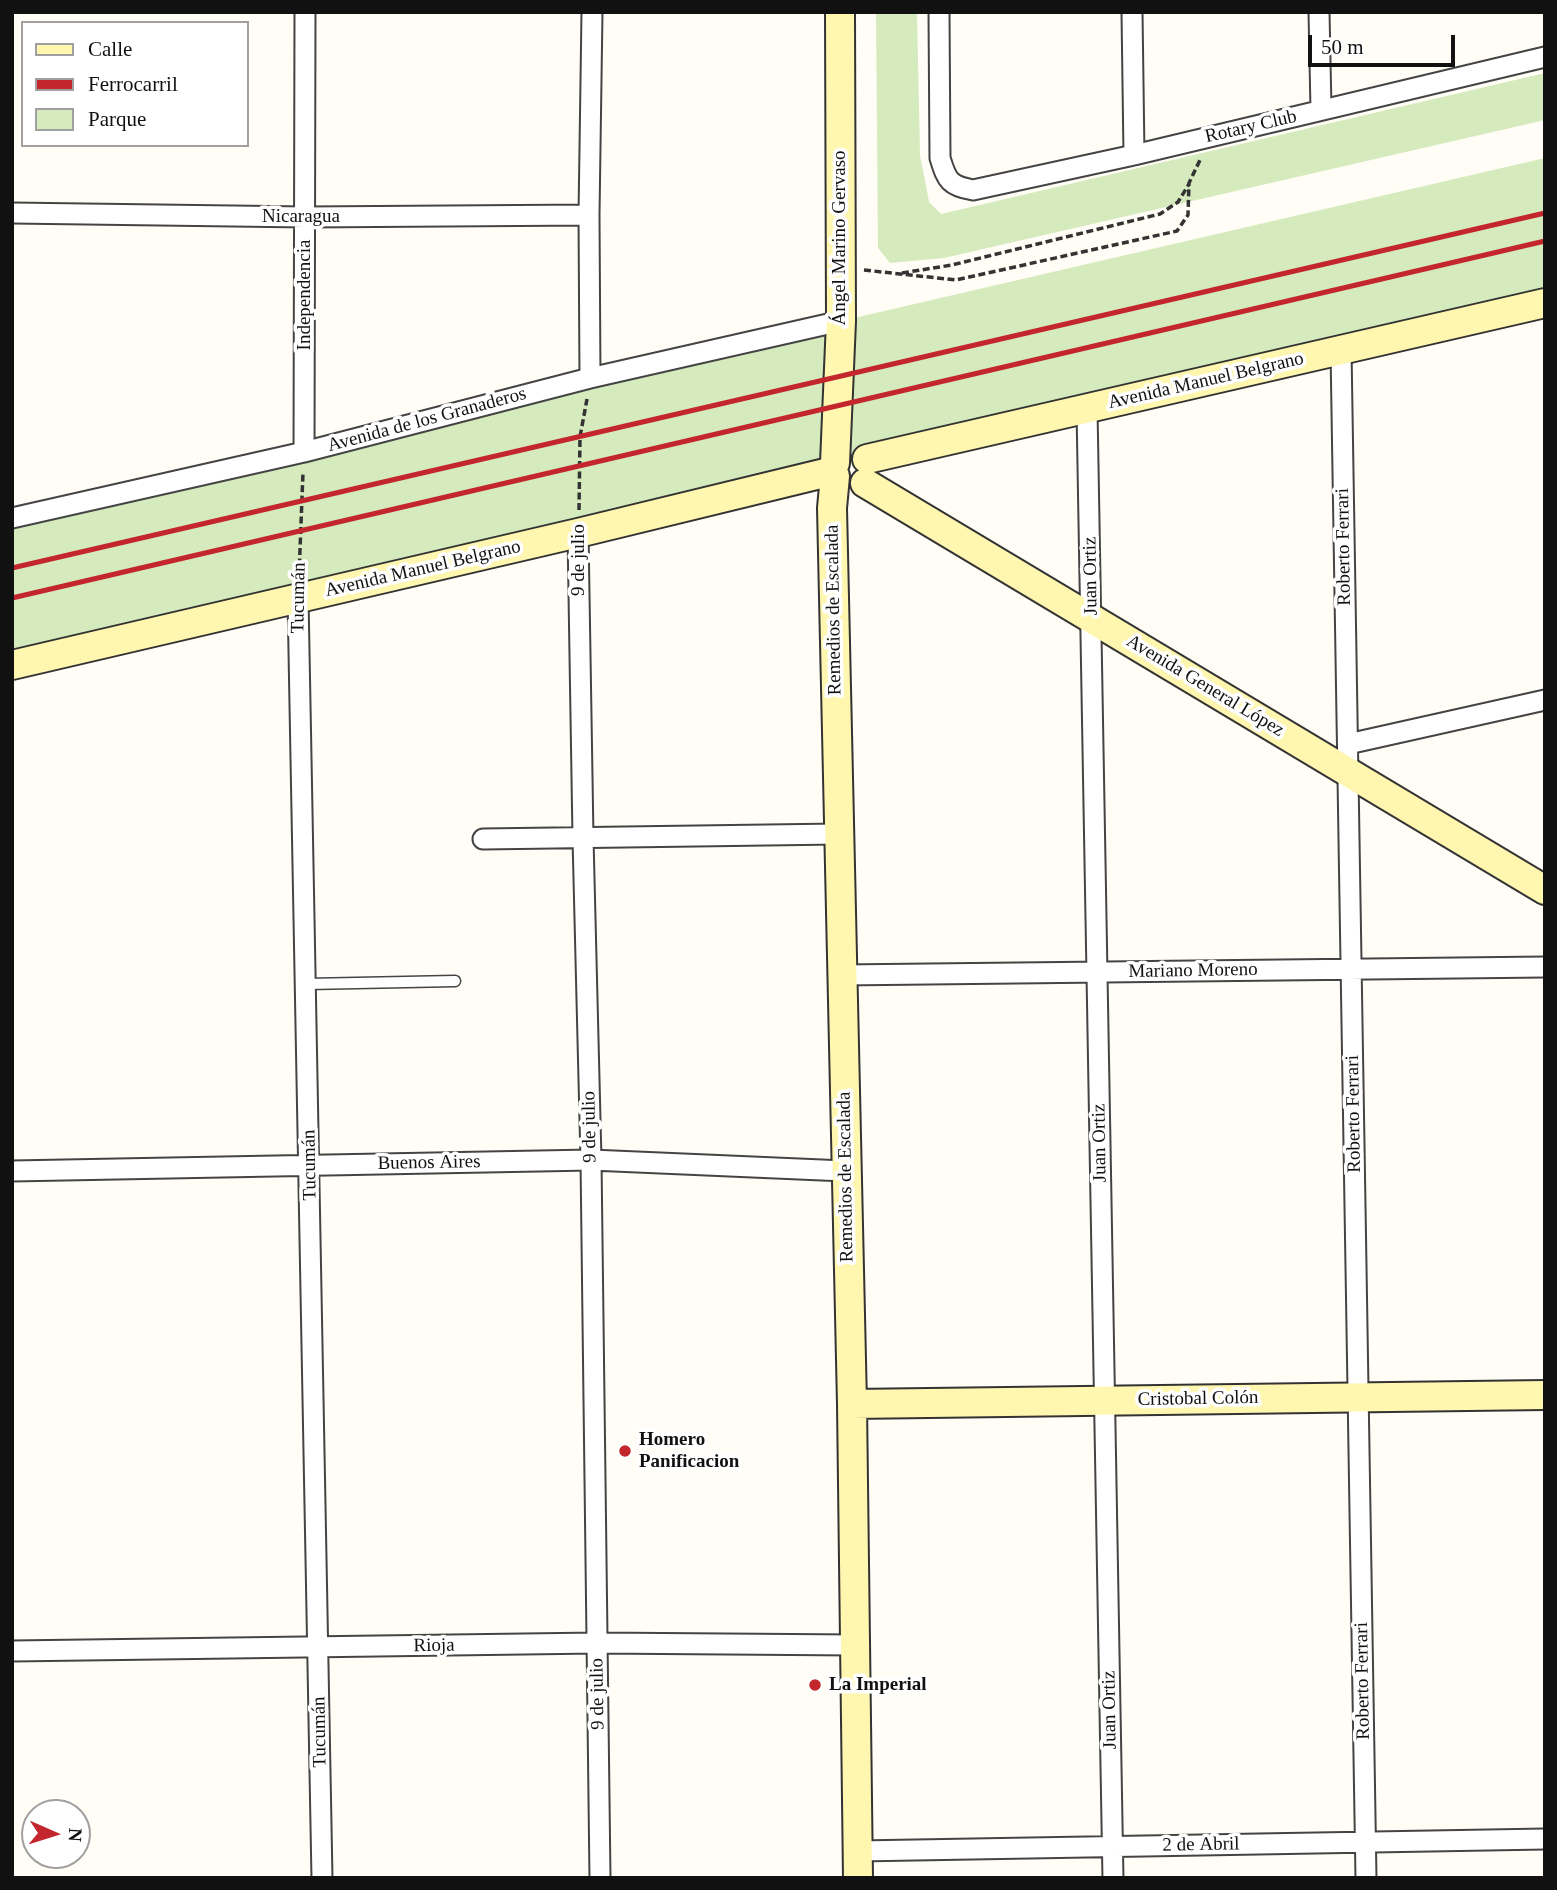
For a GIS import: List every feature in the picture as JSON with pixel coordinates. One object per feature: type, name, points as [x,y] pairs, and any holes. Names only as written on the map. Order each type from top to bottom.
[{"type":"main road","name":"Ángel Marino Gervaso","points":[[834,470],[841,321],[840,12]]},
{"type":"main road","name":"Avenida Manuel Belgrano","points":[[866,471],[1087,408],[1545,303]]},
{"type":"main road","name":"Avenida Manuel Belgrano","points":[[12,665],[578,533],[834,470]]},
{"type":"main road","points":[[834,470],[844,487],[852,489],[866,471]]},
{"type":"main road","name":"Remedios de Escalada","points":[[834,470],[832,508],[852,1404],[858,1864]]},
{"type":"main road","name":"Avenida General López","points":[[866,471],[1092,617],[1545,890]]},
{"type":"main road","name":"Cristobal Colón","points":[[852,1404],[1545,1395]]},
{"type":"street","name":"Independencia","points":[[304,452],[305,12]]},
{"type":"street","points":[[590,377],[592,12]]},
{"type":"street","name":"Rotary Club","points":[[939,12],[940,158],[946,176],[956,187],[973,190],[1134,155],[1545,57]]},
{"type":"street","points":[[1132,12],[1134,155]]},
{"type":"street","points":[[1319,12],[1321,110]]},
{"type":"street","name":"Nicaragua","points":[[12,213],[306,217],[589,215]]},
{"type":"street","name":"Avenida de los Granaderos","points":[[12,518],[304,452],[590,377],[841,321]]},
{"type":"street","name":"Roberto Ferrari","points":[[1341,350],[1366,1878]]},
{"type":"street","name":"Juan Ortiz","points":[[1087,408],[1113,1878]]},
{"type":"street","name":"9 de julio","points":[[578,533],[591,1160],[600,1878]]},
{"type":"street","name":"Tucumán","points":[[298,598],[322,1878]]},
{"type":"street","points":[[1348,744],[1545,700]]},
{"type":"street","points":[[483,839],[838,834]]},
{"type":"street","name":"Mariano Moreno","points":[[841,975],[1545,967]]},
{"type":"street","name":"Buenos Aires","points":[[12,1171],[591,1160],[845,1171]]},
{"type":"street","name":"Rioja","points":[[12,1651],[597,1643],[855,1645]]},
{"type":"street","name":"2 de Abril","points":[[858,1864],[1112,1847],[1545,1839]]},
{"type":"lane","points":[[307,984],[455,981]]},
{"type":"path","points":[[896,274],[952,265],[1160,214],[1178,202],[1210,137]]},
{"type":"path","points":[[841,267],[956,280],[1177,231],[1188,215],[1189,183]]},
{"type":"path","name":"9 de julio","points":[[578,533],[580,437],[590,377]]},
{"type":"path","name":"Tucumán","points":[[298,598],[304,452]]},
{"type":"green space","points":[[876,12],[917,12],[920,155],[929,202],[941,214],[1545,73],[1545,120],[944,258],[890,263],[878,248]]},
{"type":"green space","points":[[1545,158],[1545,303],[867,459],[833,471],[12,665],[12,518],[841,321]]},
{"type":"railway","points":[[12,568],[1545,213]]},
{"type":"railway","points":[[12,598],[1545,241]]},
{"type":"place","name":"Homero Panificacion","points":[[625,1451]]},
{"type":"place","name":"La Imperial","points":[[815,1685]]}]
